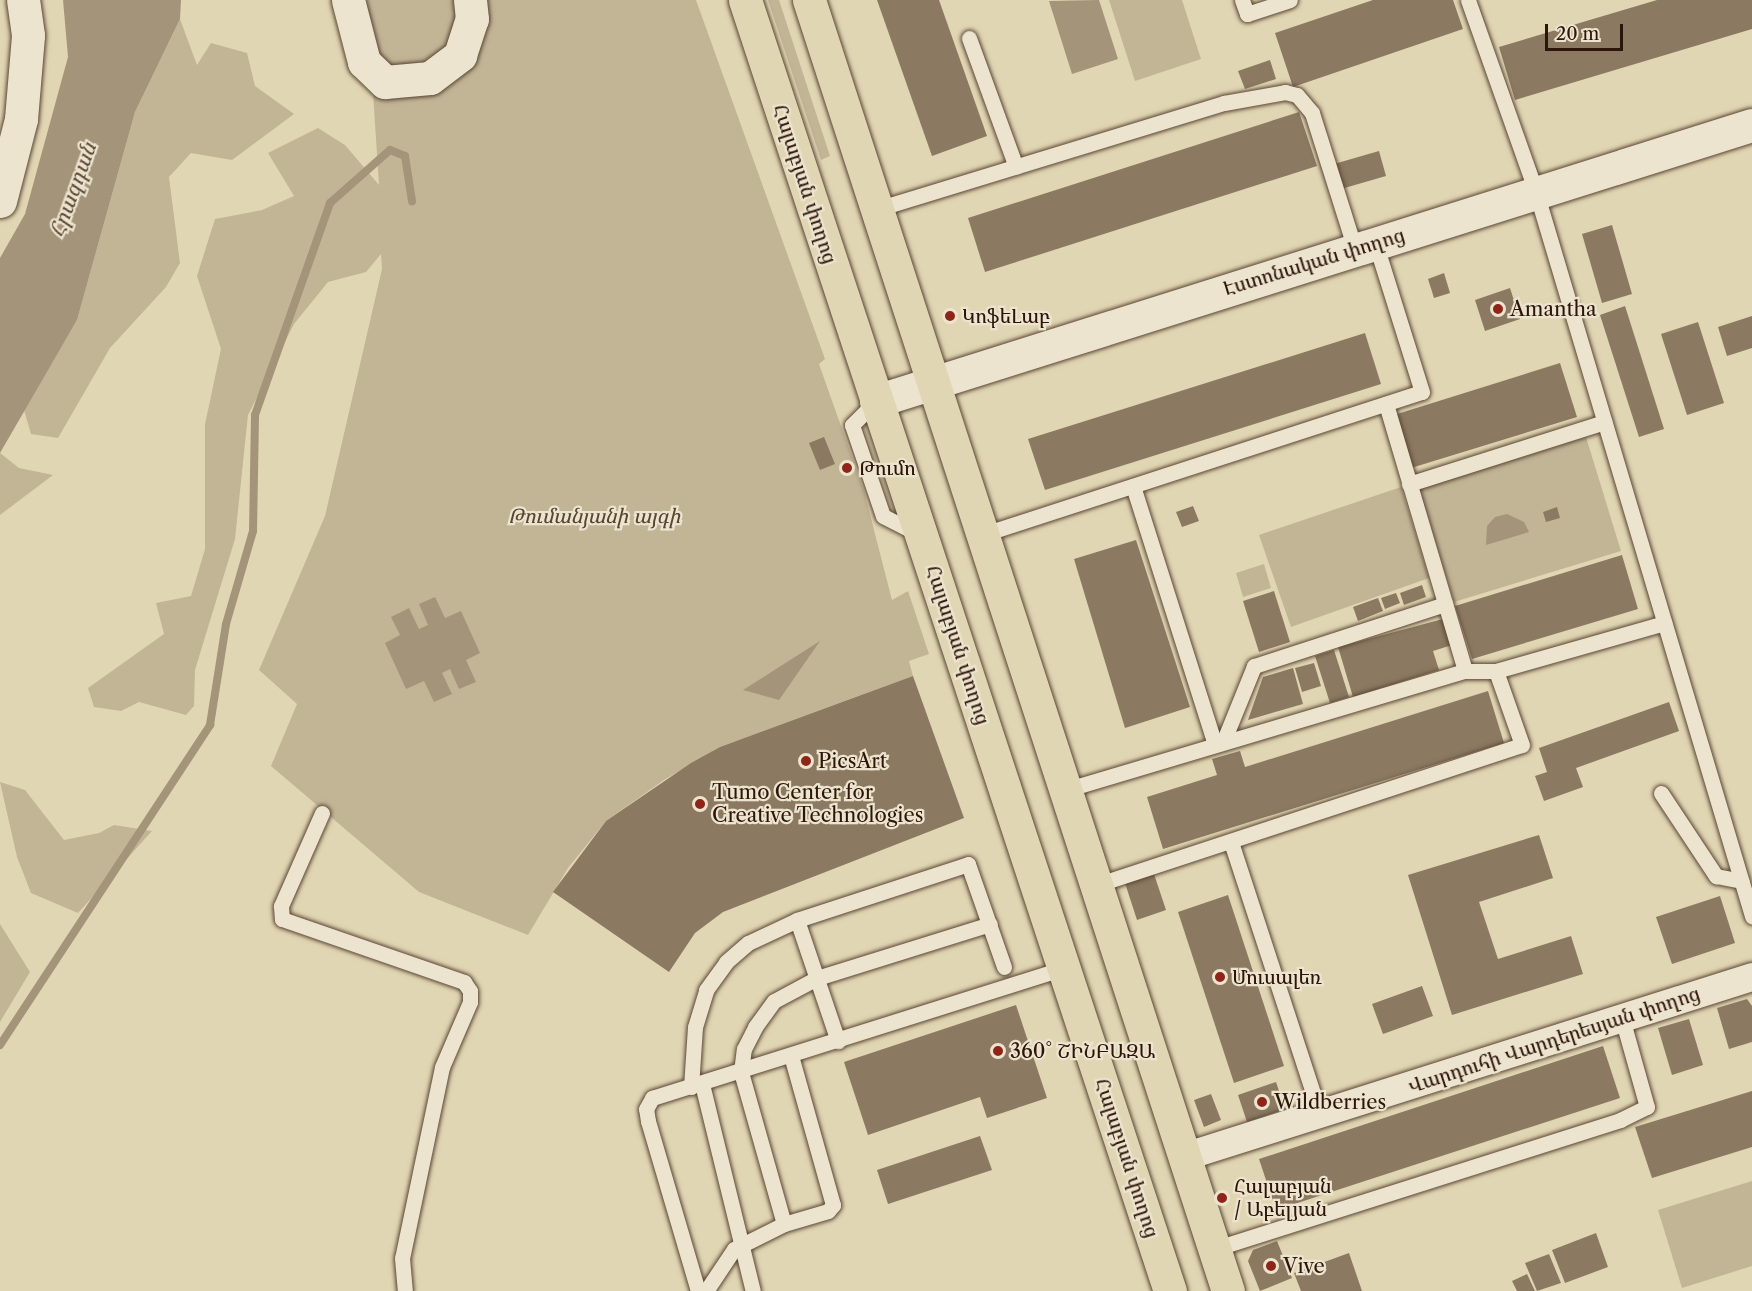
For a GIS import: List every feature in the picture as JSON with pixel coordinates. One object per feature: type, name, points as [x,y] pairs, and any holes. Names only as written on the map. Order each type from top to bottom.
[{"type":"main road","name":"Հալաբյան փողոց","points":[[745,0],[1170,1291]]},
{"type":"main road","points":[[809,0],[1228,1291]]},
{"type":"street","points":[[0,201],[21,119],[28,35],[23,0]]},
{"type":"street","points":[[348,0],[364,62],[385,82],[415,81],[440,73],[460,54],[472,19],[470,0]]},
{"type":"street","name":"Էստոնական փողոց","points":[[876,401],[934,380],[1752,125]]},
{"type":"street","name":"Վարդուհի Վարդերեսյան փողոց","points":[[1184,1157],[1752,977]]},
{"type":"lane","points":[[364,0],[364,62]]},
{"type":"lane","points":[[1242,0],[1246,14],[1290,0]]},
{"type":"lane","points":[[1468,0],[1536,192],[1752,916]]},
{"type":"lane","points":[[969,38],[1016,167]]},
{"type":"lane","points":[[878,209],[1224,103],[1285,92],[1297,95],[1312,113],[1422,392],[984,534]]},
{"type":"lane","points":[[1386,404],[1466,671]]},
{"type":"lane","points":[[1409,484],[1605,422]]},
{"type":"lane","points":[[1133,486],[1219,741]]},
{"type":"lane","points":[[1219,741],[1254,666],[1445,604]]},
{"type":"lane","points":[[1065,790],[1219,741],[1466,671],[1496,671],[1664,623]]},
{"type":"lane","points":[[1096,885],[1522,745],[1496,671]]},
{"type":"lane","points":[[1661,793],[1716,876],[1742,881]]},
{"type":"lane","points":[[322,813],[281,906],[282,919],[464,982],[470,991],[470,1002],[442,1067],[402,1258],[405,1291]]},
{"type":"lane","points":[[1231,842],[1320,1114]]},
{"type":"lane","points":[[753,1291],[696,1085],[695,1027],[706,990],[726,962],[748,943],[796,920],[968,864],[1004,967]]},
{"type":"lane","points":[[796,920],[838,1041]]},
{"type":"lane","points":[[784,1224],[741,1072],[744,1049],[774,1001],[817,978],[990,924]]},
{"type":"lane","points":[[698,1291],[646,1109],[652,1098],[741,1072],[1064,968]]},
{"type":"lane","points":[[1214,1249],[1620,1120],[1647,1107],[1622,1018]]},
{"type":"lane","points":[[706,1291],[734,1249],[784,1224],[828,1211],[833,1205],[791,1056]]},
{"type":"green space","name":"Թումանյանի այգի","points":[[367,0],[696,0],[825,359],[819,364],[864,491],[892,600],[908,591],[929,654],[909,661],[913,676],[720,747],[664,780],[606,821],[568,868],[528,935],[419,892],[271,766],[297,704],[259,670],[325,516],[382,269],[381,254],[366,272],[328,282],[294,324],[248,415],[235,539],[195,670],[194,706],[186,715],[139,702],[121,711],[94,707],[88,688],[164,634],[156,603],[191,596],[205,549],[205,424],[221,349],[197,276],[215,219],[262,210],[294,196],[268,153],[318,128],[345,145],[379,185]]},
{"type":"green space","points":[[768,0],[779,0],[830,156],[821,160]]},
{"type":"green space","points":[[1109,0],[1182,0],[1201,59],[1135,81]]},
{"type":"green space","points":[[180,19],[197,65],[211,43],[247,53],[255,86],[294,114],[232,160],[191,153],[169,177],[180,263],[166,287],[110,348],[58,438],[31,434],[24,410],[77,320],[135,112]]},
{"type":"green space","points":[[1586,437],[1621,551],[1454,602],[1419,488]]},
{"type":"green space","points":[[0,453],[19,468],[53,475],[0,515]]},
{"type":"green space","points":[[1401,487],[1429,578],[1291,627],[1259,535]]},
{"type":"green space","points":[[1264,564],[1271,588],[1243,597],[1236,573]]},
{"type":"green space","points":[[0,782],[25,790],[64,840],[99,833],[114,825],[152,831],[78,913],[31,893],[17,857]]},
{"type":"green space","points":[[0,924],[30,972],[0,1022]]},
{"type":"green space","points":[[1752,1181],[1752,1266],[1682,1288],[1658,1210]]},
{"type":"water","name":"Հրազդան","points":[[63,0],[181,0],[180,19],[135,112],[77,320],[0,453],[0,258],[25,214],[68,57]]},
{"type":"water","points":[[1099,0],[1118,59],[1072,74],[1049,1]]},
{"type":"water","points":[[1507,514],[1524,522],[1529,532],[1486,545],[1487,526],[1495,517]]},
{"type":"water","points":[[435,597],[445,618],[461,611],[480,653],[466,660],[476,682],[459,689],[450,669],[442,673],[452,694],[434,702],[424,681],[406,689],[385,643],[400,635],[391,617],[409,608],[419,629],[428,625],[419,604]]},
{"type":"water","points":[[820,641],[779,700],[743,690]]},
{"type":"building","points":[[877,0],[939,0],[987,136],[932,156]]},
{"type":"building","points":[[1373,0],[1453,0],[1463,29],[1293,87],[1275,33]]},
{"type":"building","points":[[1657,0],[1752,0],[1752,29],[1515,100],[1499,47]]},
{"type":"building","points":[[1270,60],[1276,79],[1245,89],[1238,71]]},
{"type":"building","points":[[1299,112],[1317,166],[985,272],[968,218]]},
{"type":"building","points":[[1379,151],[1386,176],[1341,189],[1334,164]]},
{"type":"building","points":[[1612,225],[1632,294],[1602,303],[1582,234]]},
{"type":"building","points":[[1444,273],[1450,293],[1434,298],[1428,279]]},
{"type":"building","name":"Amantha","points":[[1510,288],[1520,319],[1485,331],[1475,300]]},
{"type":"building","points":[[1625,306],[1664,429],[1639,437],[1600,315]]},
{"type":"building","points":[[1752,316],[1752,348],[1727,356],[1718,327]]},
{"type":"building","points":[[1698,322],[1724,403],[1687,415],[1661,334]]},
{"type":"building","points":[[1365,333],[1381,384],[1045,490],[1028,439]]},
{"type":"building","points":[[1560,363],[1577,417],[1411,468],[1394,415]]},
{"type":"building","points":[[824,437],[835,464],[820,470],[809,443]]},
{"type":"building","points":[[1193,506],[1199,521],[1182,527],[1176,512]]},
{"type":"building","points":[[1557,507],[1560,518],[1546,522],[1543,512]]},
{"type":"building","points":[[1136,540],[1190,707],[1125,728],[1074,559]]},
{"type":"building","points":[[1622,555],[1638,609],[1472,659],[1455,606]]},
{"type":"building","points":[[1422,585],[1426,597],[1404,605],[1400,593]]},
{"type":"building","points":[[1274,591],[1290,642],[1259,652],[1243,601]]},
{"type":"building","points":[[1396,593],[1400,603],[1385,609],[1381,598]]},
{"type":"building","points":[[1378,598],[1383,611],[1358,621],[1353,607]]},
{"type":"building","points":[[1443,619],[1452,645],[1433,651],[1439,670],[1353,697],[1338,647]]},
{"type":"building","points":[[1334,650],[1349,697],[1330,703],[1315,656]]},
{"type":"building","points":[[1314,663],[1321,686],[1302,692],[1295,668]]},
{"type":"building","points":[[1293,668],[1303,704],[1248,720],[1263,677]]},
{"type":"building","points":[[913,676],[964,818],[723,912],[695,933],[669,972],[553,892],[606,821],[691,763],[720,747]]},
{"type":"building","points":[[1488,691],[1504,743],[1163,849],[1147,797],[1217,775],[1212,759],[1240,751],[1245,767]]},
{"type":"building","points":[[1669,702],[1679,731],[1576,768],[1583,787],[1544,801],[1535,776],[1547,772],[1539,748]]},
{"type":"building","points":[[1539,835],[1553,878],[1479,902],[1498,959],[1571,936],[1583,974],[1452,1015],[1408,875]]},
{"type":"building","points":[[1154,874],[1166,910],[1137,920],[1125,883]]},
{"type":"building","points":[[1228,895],[1284,1066],[1234,1083],[1178,912]]},
{"type":"building","points":[[1720,896],[1735,943],[1672,964],[1656,917]]},
{"type":"building","points":[[1422,986],[1433,1016],[1383,1034],[1372,1004]]},
{"type":"building","points":[[1747,999],[1752,1006],[1752,1042],[1729,1049],[1717,1008]]},
{"type":"building","points":[[1016,1005],[1047,1098],[987,1118],[980,1097],[868,1135],[844,1062]]},
{"type":"building","points":[[1689,1019],[1703,1065],[1672,1075],[1658,1028]]},
{"type":"building","points":[[1603,1046],[1620,1098],[1276,1210],[1259,1159]]},
{"type":"building","name":"Wildberries","points":[[1276,1082],[1285,1109],[1247,1122],[1238,1095]]},
{"type":"building","points":[[1752,1091],[1752,1147],[1652,1178],[1635,1127]]},
{"type":"building","points":[[1211,1094],[1221,1120],[1204,1127],[1194,1100]]},
{"type":"building","points":[[980,1136],[992,1170],[888,1204],[877,1170]]},
{"type":"building","points":[[1596,1233],[1608,1267],[1565,1283],[1552,1250]]},
{"type":"building","points":[[1277,1241],[1292,1278],[1260,1291],[1248,1261],[1253,1250]]},
{"type":"building","points":[[1349,1253],[1362,1291],[1301,1291],[1294,1273]]},
{"type":"building","points":[[1549,1254],[1561,1283],[1537,1291],[1525,1263]]},
{"type":"building","points":[[1527,1274],[1535,1291],[1517,1291],[1512,1281]]},
{"type":"waterway","points":[[0,1045],[210,725],[226,624],[253,531],[255,415],[330,203],[390,150],[405,156],[412,201]]},
{"type":"place","name":"Amantha","points":[[1498,309]]},
{"type":"place","name":"ԿոֆեԼաբ","points":[[950,316]]},
{"type":"place","name":"Թումո","points":[[847,468]]},
{"type":"place","name":"PicsArt","points":[[806,761]]},
{"type":"place","name":"Tumo Center for Creative Technologies","points":[[700,804]]},
{"type":"place","name":"Մուսալեռ","points":[[1220,977]]},
{"type":"place","name":"360° ՇԻՆԲԱԶԱ","points":[[998,1051]]},
{"type":"place","name":"Wildberries","points":[[1262,1102]]},
{"type":"place","name":"Հալաբյան / Աբելյան","points":[[1222,1198]]},
{"type":"place","name":"Vive","points":[[1271,1266]]}]
